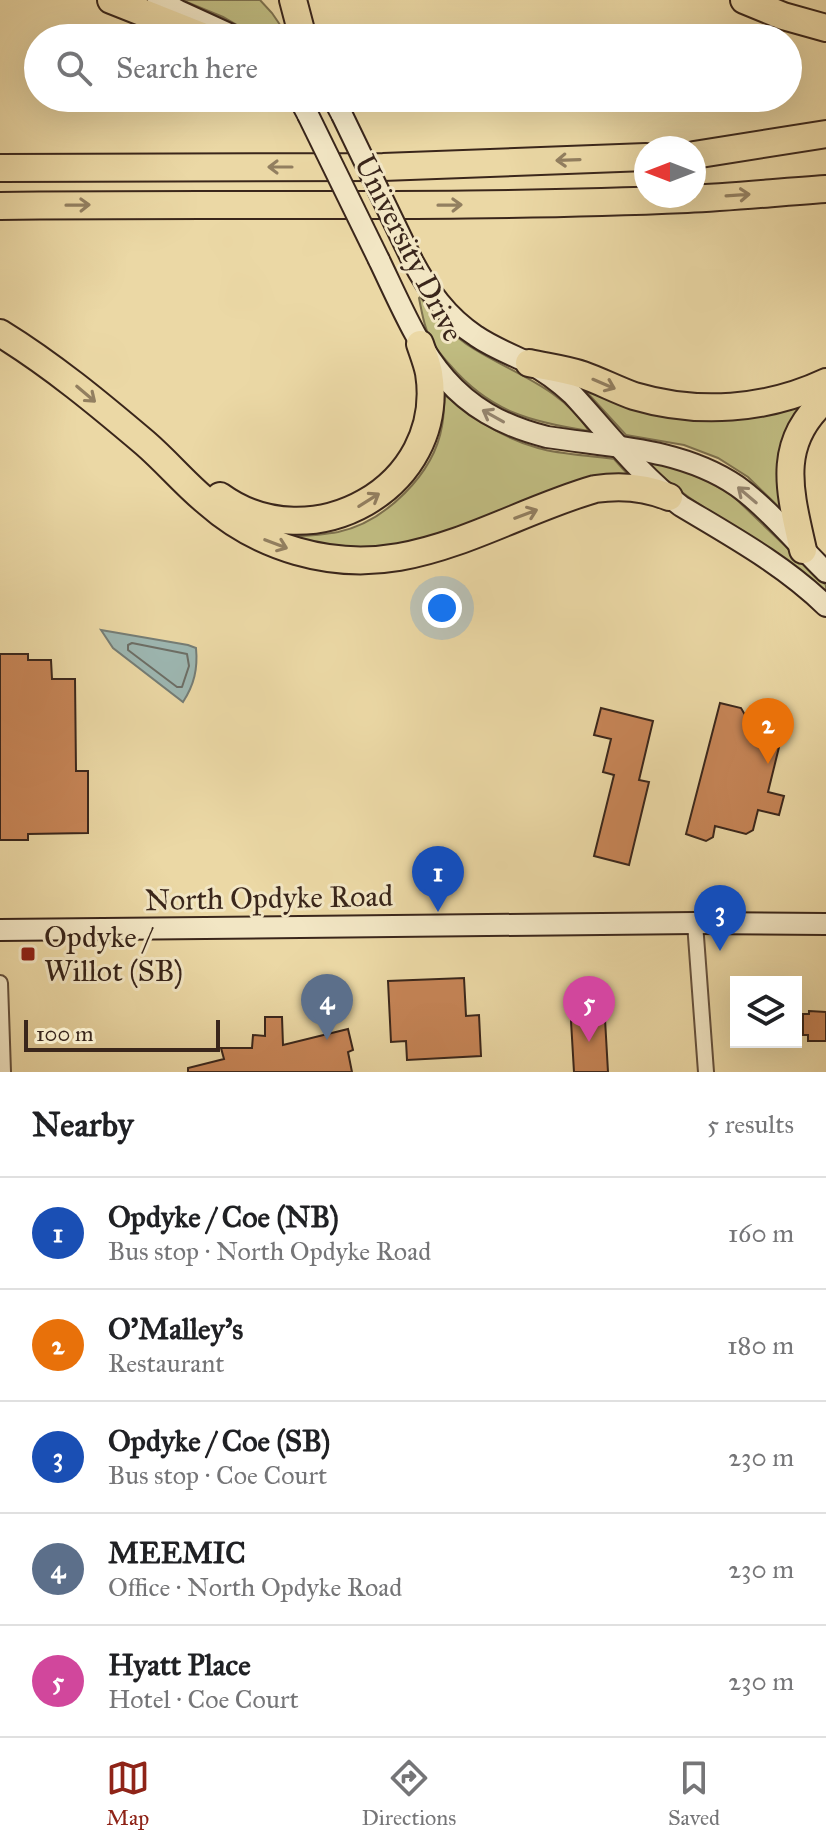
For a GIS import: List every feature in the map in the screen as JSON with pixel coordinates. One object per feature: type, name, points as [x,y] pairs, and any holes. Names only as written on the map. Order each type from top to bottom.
[{"type":"highway","points":[[111,0],[172,24]]},
{"type":"highway","points":[[293,0],[300,24]]},
{"type":"highway","points":[[744,0],[783,16],[826,28]]},
{"type":"highway","points":[[706,153],[826,134]]},
{"type":"highway","points":[[706,154],[826,146]]},
{"type":"highway","points":[[0,168],[383,167],[634,157]]},
{"type":"highway","points":[[0,206],[375,206],[688,199],[826,189]]},
{"type":"highway","points":[[0,333],[66,378],[148,446],[206,502],[243,529],[286,548],[318,556],[380,559],[429,550],[595,489],[617,486],[643,489],[669,497]]},
{"type":"highway","points":[[148,446],[227,501],[253,514],[280,520],[308,521],[352,510],[390,485],[409,462],[423,435],[430,389],[429,373],[420,344]]},
{"type":"highway","points":[[529,363],[584,376],[648,400],[698,407],[732,407],[770,401],[826,382]]},
{"type":"highway","points":[[803,550],[790,493],[790,462],[802,427],[826,399]]},
{"type":"main road","points":[[158,0],[209,24]]},
{"type":"main road","points":[[277,0],[294,24]]},
{"type":"main road","name":"University Drive","points":[[306,112],[420,344],[444,378],[462,395],[513,427],[547,437],[680,458],[719,474],[752,498],[826,572]]},
{"type":"main road","name":"University Drive","points":[[341,112],[412,260],[430,291],[448,313],[491,345],[545,373],[573,395],[669,497],[764,556],[826,606]]},
{"type":"main road","name":"North Opdyke Road","points":[[0,930],[826,924]]},
{"type":"street","points":[[695,923],[706,1072]]},
{"type":"street","points":[[0,983],[3,1072]]},
{"type":"shaded area","points":[[182,0],[260,0],[279,24],[235,24]]},
{"type":"shaded area","points":[[420,297],[459,338],[565,403],[589,431],[530,419],[480,394],[450,365],[433,343],[424,321]]},
{"type":"shaded area","points":[[582,387],[805,400],[783,511],[748,477],[718,458],[684,445],[626,435]]},
{"type":"shaded area","points":[[445,395],[477,419],[512,439],[566,454],[614,459],[631,478],[418,546],[357,553],[288,537],[332,533],[356,527],[405,493],[418,478],[437,444]]},
{"type":"shaded area","points":[[651,463],[700,476],[733,496],[826,585],[826,594],[770,550],[676,487]]},
{"type":"water","points":[[101,630],[196,648],[194,676],[183,702],[113,648]]},
{"type":"building","points":[[0,654],[28,654],[28,660],[51,660],[52,679],[75,679],[76,771],[88,771],[88,833],[28,834],[28,840],[0,840]]},
{"type":"building","points":[[720,703],[741,708],[752,727],[777,733],[781,739],[768,792],[784,796],[779,815],[758,810],[753,830],[746,834],[715,826],[713,837],[706,841],[686,834]]},
{"type":"building","points":[[601,708],[653,721],[639,780],[649,782],[629,865],[594,856],[614,775],[603,772],[611,739],[594,735]]},
{"type":"building","points":[[464,978],[466,1016],[479,1015],[481,1056],[407,1060],[406,1041],[391,1042],[388,981]]},
{"type":"building","points":[[809,1011],[826,1012],[826,1041],[808,1041],[808,1035],[803,1035],[803,1014],[809,1014]]},
{"type":"building","points":[[265,1017],[282,1017],[283,1045],[348,1029],[353,1050],[348,1052],[352,1072],[188,1072],[188,1068],[224,1059],[221,1048],[252,1048],[253,1035],[265,1036]]},
{"type":"building","points":[[605,1019],[608,1072],[574,1072],[571,1021]]},
{"type":"place","name":"O'Malley's","points":[[768,764]]},
{"type":"place","name":"Opdyke / Coe (NB)","points":[[438,912]]},
{"type":"place","name":"Opdyke / Coe (SB)","points":[[720,951]]},
{"type":"place","name":"Opdyke / Willot (SB)","points":[[28,954]]},
{"type":"place","name":"MEEMIC","points":[[327,1040]]},
{"type":"place","name":"Hyatt Place","points":[[589,1042]]}]
